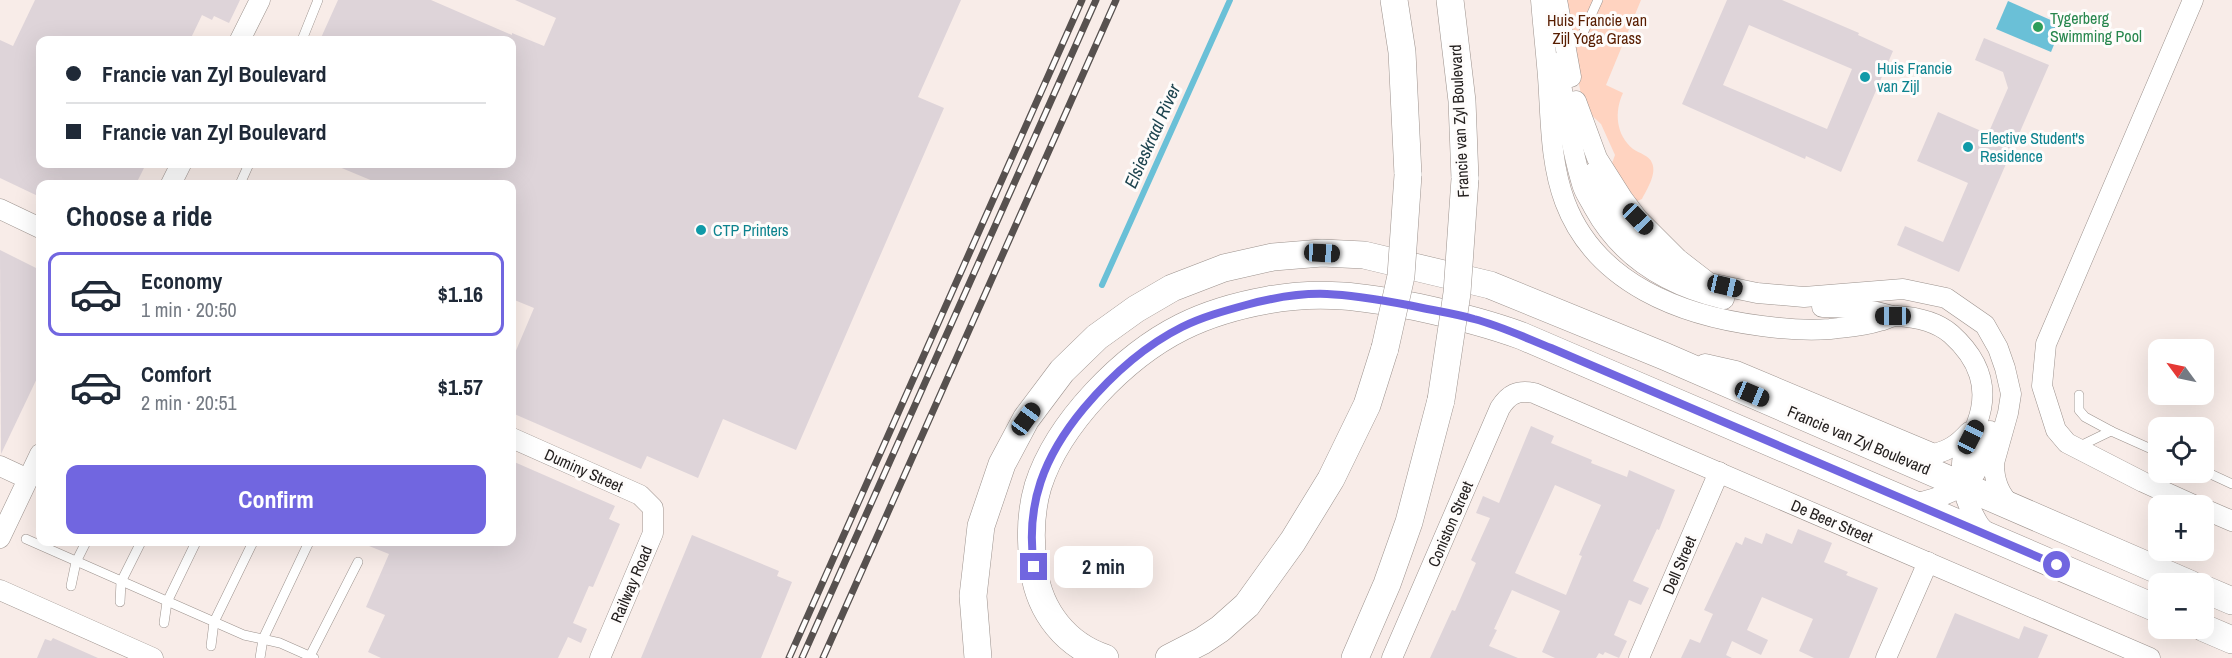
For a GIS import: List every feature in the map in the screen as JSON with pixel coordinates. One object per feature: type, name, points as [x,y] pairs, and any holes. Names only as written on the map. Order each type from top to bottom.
[{"type":"main road","points":[[1169,658],[1211,635],[1247,605],[1293,541],[1331,479],[1367,405],[1384,348],[1401,276],[1408,175],[1402,52],[1394,0]]},
{"type":"main road","name":"Francie van Zyl Boulevard","points":[[1355,658],[1387,584],[1410,522],[1442,400],[1457,293],[1465,179],[1462,101],[1450,0]]},
{"type":"main road","name":"Francie van Zyl Boulevard","points":[[978,658],[973,596],[981,526],[1002,464],[1026,419],[1062,371],[1097,337],[1136,309],[1172,288],[1224,268],[1273,257],[1322,253],[1364,255],[1490,285],[1664,356],[2165,573]]},
{"type":"main road","points":[[1105,658],[1090,653],[1064,633],[1049,615],[1036,581],[1032,553],[1032,524],[1038,486],[1045,468],[1065,433],[1107,382],[1143,351],[1181,327],[1218,313],[1267,300],[1325,294],[1363,296],[1475,319],[1551,348],[2148,605]]},
{"type":"main road","points":[[2214,593],[2232,601]]},
{"type":"main road","points":[[2214,632],[2232,640]]},
{"type":"street","points":[[242,36],[260,0]]},
{"type":"street","points":[[1543,0],[1550,129],[1557,174],[1566,203],[1574,219],[1599,255],[1629,282],[1656,297],[1678,308],[1716,319],[1783,329],[1826,329],[1879,321],[1893,316],[1940,325],[1968,351],[1981,375],[1983,400],[1977,424],[1964,450],[1963,485],[1969,506],[1982,530],[1996,539]]},
{"type":"street","points":[[1557,0],[1587,158],[1612,210],[1627,230],[1664,264],[1685,275],[1709,283],[1757,294],[1804,297],[1903,289],[1946,298],[1985,325],[1998,348],[2011,394],[2008,414],[1994,463],[1994,479],[2003,498],[2011,506]]},
{"type":"street","points":[[2172,495],[2067,442],[2056,430],[2042,386],[2046,344],[2193,0]]},
{"type":"street","points":[[0,209],[36,226]]},
{"type":"street","points":[[1913,504],[1933,500],[1963,485],[1972,477],[1981,458],[1994,416],[1997,390],[1989,357],[1981,342],[1957,316],[1946,298]]},
{"type":"street","points":[[1664,356],[1736,371],[1934,454],[1956,446],[1977,424]]},
{"type":"street","name":"De Beer Street","points":[[1513,393],[1523,391],[1534,393],[1928,562],[2140,656]]},
{"type":"street","name":"Coniston Street","points":[[1392,658],[1500,408],[1506,398],[1513,393]]},
{"type":"street","name":"Duminy Street","points":[[516,440],[640,495],[653,508]]},
{"type":"street","points":[[0,538],[36,462]]},
{"type":"street","points":[[0,465],[28,479]]},
{"type":"street","name":"Dell Street","points":[[1639,658],[1719,472]]},
{"type":"street","name":"Railway Road","points":[[600,658],[653,533],[653,508]]},
{"type":"street","points":[[2214,513],[2232,521]]},
{"type":"street","points":[[1886,658],[1928,562]]},
{"type":"street","points":[[0,590],[153,658]]},
{"type":"lane","points":[[304,36],[318,0]]},
{"type":"lane","points":[[1584,31],[1598,0]]},
{"type":"lane","points":[[2079,395],[2079,410],[2085,417],[2148,448]]},
{"type":"lane","points":[[2078,447],[2111,431]]},
{"type":"lane","points":[[2214,476],[2232,484]]},
{"type":"lane","points":[[26,539],[36,544]]},
{"type":"lane","points":[[41,546],[244,635],[280,643],[311,657],[358,562]]},
{"type":"lane","points":[[71,586],[76,562],[84,546]]},
{"type":"lane","points":[[120,602],[122,582],[139,546]]},
{"type":"lane","points":[[164,623],[167,602],[194,546]]},
{"type":"lane","points":[[211,646],[214,622],[251,546]]},
{"type":"lane","points":[[260,658],[263,639],[307,546]]},
{"type":"green space","name":"Huis Francie van Zijl Yoga Grass","points":[[1562,0],[1641,0],[1606,85],[1623,93],[1618,108],[1618,123],[1623,137],[1633,149],[1649,158],[1653,167],[1652,177],[1642,199],[1635,202],[1610,169],[1615,155],[1601,124],[1585,109],[1583,104]]},
{"type":"water","points":[[2008,1],[2062,25],[2051,52],[1996,29]]},
{"type":"building","points":[[35,0],[240,0],[229,23],[214,16],[212,20],[202,15],[192,36],[36,36],[36,168],[144,168],[138,180],[36,180],[36,195],[0,178],[0,40],[13,46]]},
{"type":"building","name":"CTP Printers","points":[[338,0],[431,0],[512,35],[512,33],[544,46],[556,18],[515,0],[961,0],[918,97],[944,108],[796,450],[723,419],[698,478],[647,456],[641,469],[516,415],[516,351],[534,308],[516,301],[516,180],[370,180],[342,168],[516,168],[516,36],[322,36]]},
{"type":"building","name":"Huis Francie van Zijl","points":[[1727,0],[1782,0],[1859,33],[1858,35],[1893,51],[1841,172],[1806,156],[1805,159],[1682,104]],"holes":[[[1749,25],[1852,69],[1827,129],[1723,85]]]},
{"type":"building","name":"Elective Student's Residence","points":[[1984,38],[2049,65],[1959,272],[1897,245],[1905,226],[1943,242],[1968,183],[1917,161],[1938,112],[1988,134],[2008,88],[2003,72],[1975,60]]},
{"type":"building","points":[[0,250],[36,268],[36,380],[1,454]]},
{"type":"building","points":[[1531,426],[1554,436],[1551,443],[1592,460],[1591,463],[1627,477],[1629,470],[1675,490],[1659,530],[1657,529],[1633,581],[1649,588],[1641,605],[1629,600],[1614,635],[1627,641],[1619,658],[1605,652],[1603,655],[1599,653],[1596,658],[1555,658],[1542,652],[1560,611],[1512,590],[1494,629],[1497,630],[1489,646],[1518,658],[1430,658],[1452,610],[1455,611],[1476,563],[1471,560],[1490,518],[1476,513],[1483,496],[1499,503]],"holes":[[[1555,485],[1601,505],[1579,555],[1582,556],[1566,595],[1515,573]]]},
{"type":"building","points":[[516,463],[615,506],[609,519],[620,524],[593,587],[589,586],[573,623],[587,629],[581,643],[568,637],[558,658],[381,658],[368,652],[385,615],[366,607],[389,554],[369,546],[516,546]]},
{"type":"building","points":[[1798,529],[1832,543],[1824,562],[1848,572],[1846,575],[1878,588],[1849,658],[1814,658],[1799,651],[1813,619],[1762,597],[1747,630],[1768,640],[1761,655],[1732,641],[1726,655],[1732,658],[1681,658],[1690,639],[1700,643],[1713,614],[1704,610],[1736,542],[1742,545],[1745,537],[1762,544],[1766,533],[1792,544]]},
{"type":"building","points":[[692,535],[779,571],[777,576],[792,582],[761,658],[641,658]]},
{"type":"building","points":[[1955,613],[2019,639],[2024,626],[2048,635],[2038,658],[1936,658]]},
{"type":"building","points":[[53,638],[98,658],[37,658],[45,639],[51,641]]},
{"type":"waterway","name":"Elsieskraal River","points":[[1102,285],[1230,0]]},
{"type":"railway","points":[[789,658],[1082,0]]},
{"type":"railway","points":[[802,658],[1096,0]]},
{"type":"railway","points":[[823,658],[1116,0]]},
{"type":"place","name":"Tygerberg Swimming Pool","points":[[2038,27]]},
{"type":"place","name":"Huis Francie van Zijl","points":[[1865,77]]},
{"type":"place","name":"Elective Student's Residence","points":[[1968,147]]},
{"type":"place","name":"CTP Printers","points":[[701,230]]},
{"type":"route","points":[[1034,567],[1032,524],[1034,505],[1045,468],[1065,433],[1107,382],[1143,351],[1181,327],[1218,313],[1267,300],[1325,294],[1363,296],[1475,319],[1493,325],[2057,565]]}]
